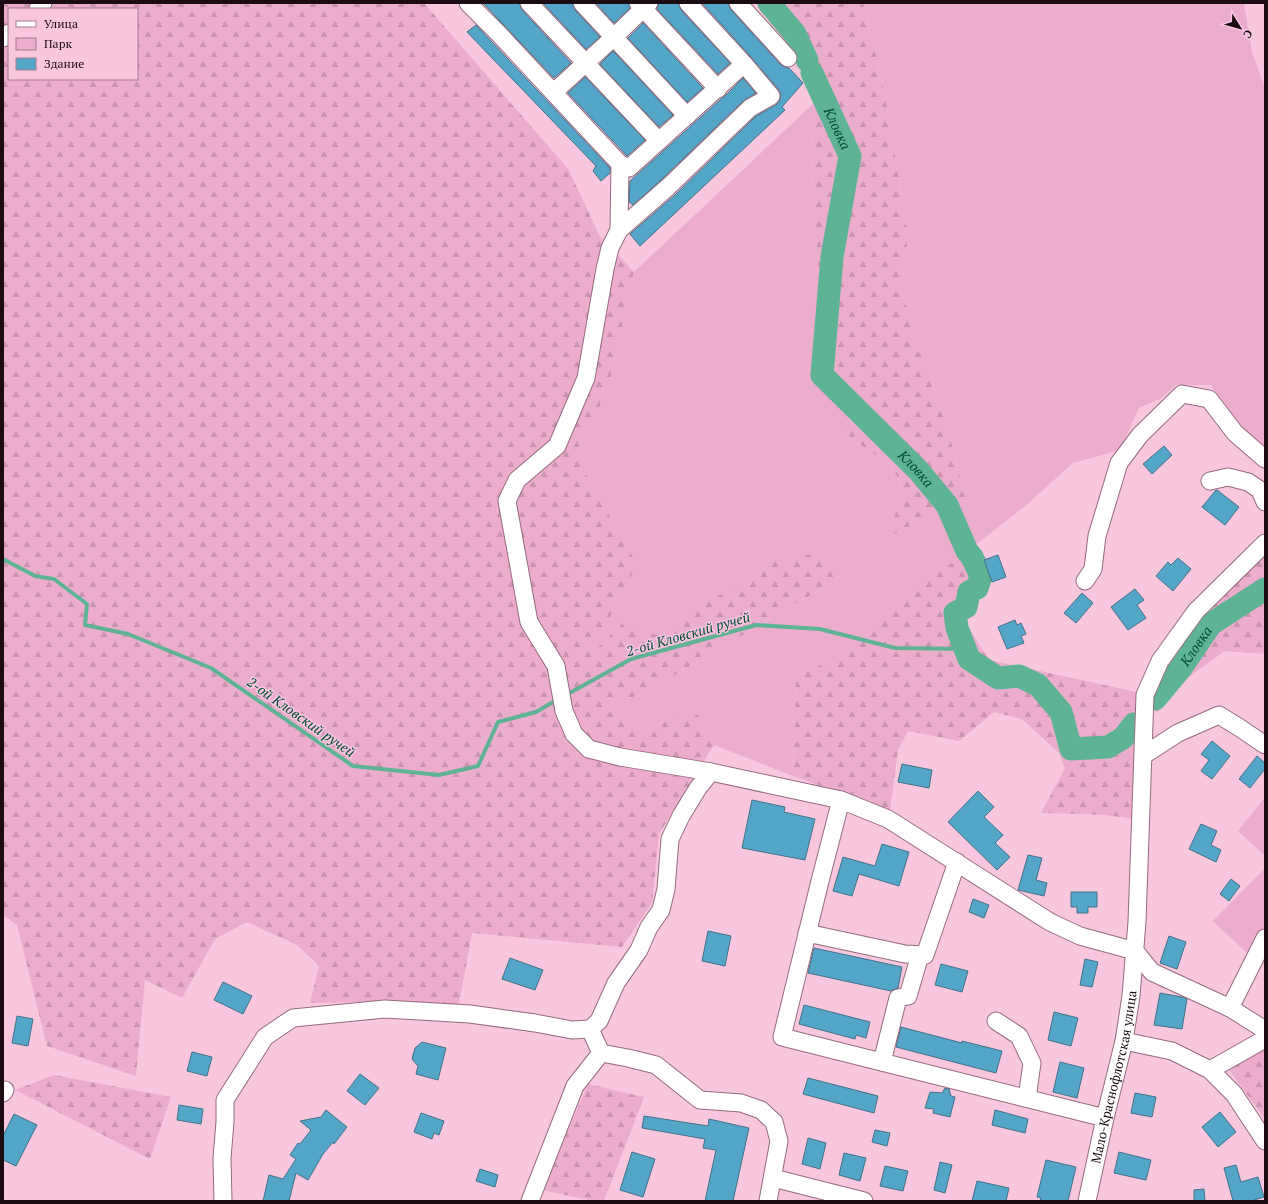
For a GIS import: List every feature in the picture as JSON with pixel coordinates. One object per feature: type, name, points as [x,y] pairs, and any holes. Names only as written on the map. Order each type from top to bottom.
[{"type":"street","points":[[468,3],[554,92],[620,164],[630,168],[744,64]]},
{"type":"street","points":[[529,3],[659,141]]},
{"type":"street","points":[[582,3],[687,116]]},
{"type":"street","points":[[688,3],[771,96],[750,108],[668,187],[619,230],[610,248],[605,269],[586,378],[557,446],[517,480],[507,501],[529,622],[556,666],[564,711],[574,734],[589,749],[620,757],[711,772],[840,800],[888,819],[1050,922],[1080,936],[1135,951],[1152,972],[1230,1008],[1265,1030]]},
{"type":"street","points":[[738,3],[788,58]]},
{"type":"street","points":[[554,92],[614,37],[643,5],[718,89]]},
{"type":"street","points":[[619,230],[620,164]]},
{"type":"street","points":[[1085,581],[1093,569],[1097,536],[1119,463],[1140,435],[1182,394],[1210,399],[1235,433],[1265,459]]},
{"type":"street","points":[[1210,481],[1228,477],[1248,482],[1260,490],[1265,502]]},
{"type":"street","name":"Мало-Краснофлотская улица","points":[[1087,1201],[1124,1041],[1131,996],[1137,922],[1145,695],[1160,661],[1196,611],[1265,543]]},
{"type":"street","points":[[1144,755],[1178,733],[1219,715],[1265,745]]},
{"type":"street","points":[[223,1201],[222,1158],[225,1100],[265,1037],[293,1018],[385,1009],[470,1014],[572,1030],[590,1029],[599,1021],[616,983],[639,950],[649,927],[661,910],[666,889],[670,839],[692,800],[711,772]]},
{"type":"street","points":[[840,800],[782,1037],[1105,1118]]},
{"type":"street","points":[[807,932],[905,954],[925,955],[957,862]]},
{"type":"street","points":[[1230,1008],[1265,938]]},
{"type":"street","points":[[882,1062],[898,998],[908,996],[920,955]]},
{"type":"street","points":[[996,1021],[1020,1036],[1032,1063],[1027,1098]]},
{"type":"street","points":[[590,1029],[601,1053]]},
{"type":"street","points":[[1210,1070],[1265,1039]]},
{"type":"street","points":[[1124,1041],[1172,1052],[1210,1070],[1234,1094],[1265,1141]]},
{"type":"street","points":[[601,1053],[656,1065],[700,1100],[741,1103],[761,1110],[774,1122],[779,1141],[768,1201]]},
{"type":"street","points":[[530,1201],[575,1086],[601,1053]]},
{"type":"street","points":[[772,1178],[864,1201]]},
{"type":"green space","points":[[3,3],[424,3],[569,170],[599,235],[634,272],[608,390],[575,455],[637,564],[590,655],[624,622],[656,635],[772,562],[811,554],[841,575],[835,581],[639,696],[611,700],[617,713],[642,731],[692,711],[703,719],[714,745],[659,834],[652,903],[622,947],[472,933],[458,1009],[394,1001],[310,1003],[319,966],[297,945],[247,922],[215,939],[182,998],[145,980],[136,1076],[47,1046],[17,925],[3,915]]},
{"type":"green space","points":[[762,3],[863,3],[882,78],[906,219],[907,246],[901,290],[945,419],[966,498],[887,538],[904,489],[890,464],[851,439],[835,410],[819,274],[811,175],[814,103],[806,49]]},
{"type":"green space","points":[[863,3],[1244,3],[1252,52],[1265,88],[1265,448],[1229,414],[1211,385],[1176,385],[1160,399],[1139,408],[1120,450],[1073,463],[1024,507],[823,664],[796,676],[793,776],[714,745],[703,719],[660,724],[642,731],[617,713],[611,700],[639,696],[835,581],[841,575],[772,562],[656,636],[589,656],[575,455],[608,390],[634,272],[814,103],[811,175],[819,274],[851,439],[890,464],[904,490],[887,538],[966,498],[945,419],[901,290],[907,246],[906,219],[882,78]]},
{"type":"green space","points":[[973,546],[985,576],[976,601],[963,619],[989,660],[1141,693],[1135,819],[1105,815],[1041,813],[1065,768],[1059,753],[1022,719],[994,712],[959,741],[908,731],[898,750],[890,811],[793,776],[796,676],[823,664]]},
{"type":"green space","points":[[1265,554],[1265,654],[1225,651],[1175,687],[1156,713],[1154,687],[1211,602]]},
{"type":"green space","points":[[1265,797],[1265,856],[1238,831]]},
{"type":"green space","points":[[1265,868],[1265,953],[1249,955],[1213,921]]},
{"type":"green space","points":[[1265,1048],[1265,1119],[1226,1066]]},
{"type":"green space","points":[[54,1075],[171,1097],[150,1159],[15,1090]]},
{"type":"green space","points":[[588,1084],[644,1097],[604,1201],[593,1201],[542,1190]]},
{"type":"building","points":[[483,3],[519,3],[522,10],[571,63],[554,78]]},
{"type":"building","points":[[543,3],[572,3],[575,10],[600,37],[586,49]]},
{"type":"building","points":[[596,3],[628,3],[630,8],[614,23]]},
{"type":"building","points":[[659,3],[678,3],[681,10],[730,63],[718,74],[657,9]]},
{"type":"building","points":[[702,3],[728,3],[731,10],[781,65],[789,68],[803,83],[782,107],[785,110],[640,246],[630,234],[675,195],[756,116],[776,105],[780,100],[781,94],[779,90]]},
{"type":"building","points":[[643,23],[703,88],[687,102],[628,38]]},
{"type":"building","points":[[476,25],[610,168],[610,173],[601,181],[593,171],[596,166],[467,32]]},
{"type":"building","points":[[613,51],[673,115],[659,127],[600,64]]},
{"type":"building","points":[[585,77],[645,140],[627,156],[568,93]]},
{"type":"building","points":[[743,78],[756,93],[743,101],[633,205],[629,202],[630,181],[724,97]]},
{"type":"building","points":[[1164,446],[1172,455],[1152,474],[1143,464]]},
{"type":"building","points":[[1216,490],[1239,507],[1225,525],[1202,507]]},
{"type":"building","points":[[998,555],[1006,577],[992,582],[984,560]]},
{"type":"building","points":[[1178,558],[1191,569],[1173,591],[1156,576],[1168,562],[1171,565]]},
{"type":"building","points":[[1135,589],[1144,600],[1137,605],[1146,618],[1128,630],[1111,607]]},
{"type":"building","points":[[1082,593],[1093,603],[1076,623],[1064,613]]},
{"type":"building","points":[[1015,620],[1017,625],[1021,623],[1026,634],[1021,636],[1024,643],[1007,649],[998,627]]},
{"type":"building","points":[[1212,741],[1230,756],[1212,779],[1201,771],[1209,760],[1201,754]]},
{"type":"building","points":[[1257,756],[1265,763],[1265,769],[1250,788],[1239,779]]},
{"type":"building","points":[[902,764],[932,770],[929,788],[898,782]]},
{"type":"building","points":[[978,791],[994,807],[984,817],[1003,835],[995,843],[1010,857],[997,870],[948,822]]},
{"type":"building","points":[[752,800],[785,807],[784,812],[815,819],[805,860],[742,848]]},
{"type":"building","points":[[1201,824],[1217,831],[1211,845],[1221,850],[1216,862],[1189,849]]},
{"type":"building","points":[[882,844],[909,852],[899,886],[859,874],[852,896],[833,891],[843,857],[875,866]]},
{"type":"building","points":[[1028,855],[1042,858],[1036,880],[1047,883],[1044,896],[1018,890]]},
{"type":"building","points":[[1231,879],[1240,886],[1229,901],[1220,894]]},
{"type":"building","points":[[1071,892],[1097,892],[1097,907],[1088,907],[1088,913],[1077,913],[1077,907],[1071,907]]},
{"type":"building","points":[[973,899],[989,905],[984,918],[969,912]]},
{"type":"building","points":[[708,931],[731,936],[725,966],[702,961]]},
{"type":"building","points":[[1169,936],[1186,942],[1177,969],[1160,963]]},
{"type":"building","points":[[814,948],[902,967],[898,988],[891,991],[808,973]]},
{"type":"building","points":[[510,958],[543,970],[535,990],[502,979]]},
{"type":"building","points":[[1085,959],[1098,962],[1092,987],[1080,985]]},
{"type":"building","points":[[941,964],[968,971],[962,992],[935,985]]},
{"type":"building","points":[[223,982],[252,996],[243,1014],[214,1000]]},
{"type":"building","points":[[1160,993],[1187,999],[1182,1029],[1154,1025]]},
{"type":"building","points":[[804,1005],[870,1022],[866,1038],[856,1035],[855,1039],[799,1024]]},
{"type":"building","points":[[1054,1012],[1078,1018],[1071,1046],[1048,1040]]},
{"type":"building","points":[[17,1016],[33,1019],[28,1046],[12,1043]]},
{"type":"building","points":[[901,1027],[962,1043],[962,1041],[1002,1051],[996,1073],[896,1047]]},
{"type":"building","points":[[422,1042],[446,1048],[438,1080],[416,1074],[418,1066],[412,1059],[415,1048]]},
{"type":"building","points":[[192,1052],[212,1057],[207,1076],[187,1071]]},
{"type":"building","points":[[1060,1062],[1084,1068],[1077,1098],[1053,1092]]},
{"type":"building","points":[[360,1074],[379,1088],[365,1105],[347,1091]]},
{"type":"building","points":[[808,1078],[878,1096],[874,1113],[803,1094]]},
{"type":"building","points":[[945,1088],[949,1089],[951,1096],[955,1097],[950,1117],[933,1113],[934,1109],[925,1108],[930,1092],[942,1093]]},
{"type":"building","points":[[1135,1093],[1156,1097],[1152,1117],[1131,1113]]},
{"type":"building","points":[[179,1105],[203,1109],[201,1124],[177,1120]]},
{"type":"building","points":[[326,1110],[347,1127],[334,1144],[333,1142],[323,1154],[308,1180],[296,1173],[289,1201],[263,1201],[269,1175],[283,1179],[296,1159],[290,1155],[298,1143],[300,1144],[311,1130],[300,1121],[321,1117]]},
{"type":"building","points":[[995,1110],[1028,1119],[1025,1133],[992,1125]]},
{"type":"building","points":[[1220,1112],[1236,1132],[1218,1147],[1202,1127]]},
{"type":"building","points":[[421,1113],[444,1121],[439,1135],[434,1133],[432,1139],[414,1132]]},
{"type":"building","points":[[14,1114],[37,1125],[16,1166],[3,1160],[3,1136]]},
{"type":"building","points":[[644,1116],[708,1126],[709,1119],[749,1128],[733,1201],[705,1201],[716,1150],[703,1148],[705,1139],[642,1128]]},
{"type":"building","points":[[875,1130],[890,1133],[887,1146],[872,1142]]},
{"type":"building","points":[[808,1138],[826,1143],[820,1169],[802,1164]]},
{"type":"building","points":[[632,1152],[655,1159],[643,1197],[620,1190]]},
{"type":"building","points":[[1119,1152],[1151,1160],[1146,1180],[1114,1173]]},
{"type":"building","points":[[844,1153],[866,1158],[860,1181],[839,1175]]},
{"type":"building","points":[[1046,1160],[1076,1167],[1068,1201],[1040,1201],[1041,1198],[1037,1197]]},
{"type":"building","points":[[940,1162],[952,1165],[945,1193],[934,1190]]},
{"type":"building","points":[[1236,1165],[1241,1182],[1258,1177],[1264,1197],[1251,1201],[1233,1201],[1224,1168]]},
{"type":"building","points":[[885,1166],[908,1171],[903,1191],[880,1186]]},
{"type":"building","points":[[480,1169],[498,1175],[495,1187],[476,1181]]},
{"type":"building","points":[[977,1181],[1009,1188],[1006,1201],[972,1201]]},
{"type":"building","points":[[1204,1189],[1205,1201],[1194,1201],[1194,1190]]},
{"type":"waterway","name":"Кловка","points":[[769,3],[795,34],[807,60]]},
{"type":"waterway","name":"Кловка","points":[[812,73],[850,156],[832,257],[822,375],[918,470],[947,505],[967,551],[972,557],[981,576],[977,588],[969,592],[966,607],[955,613],[957,628],[969,659],[998,678],[1019,676],[1038,685],[1061,712],[1071,749],[1108,747],[1123,738],[1134,724]]},
{"type":"waterway","name":"2-ой Кловский ручей","points":[[3,559],[35,576],[54,579],[87,604],[85,625],[128,634],[211,668],[353,766],[439,775],[478,766],[498,722],[536,712],[558,699]]},
{"type":"waterway","name":"Кловка","points":[[1155,699],[1181,668],[1211,624],[1265,589]]},
{"type":"waterway","name":"2-ой Кловский ручей","points":[[566,695],[631,659],[756,625],[820,629],[895,648],[966,649]]}]
